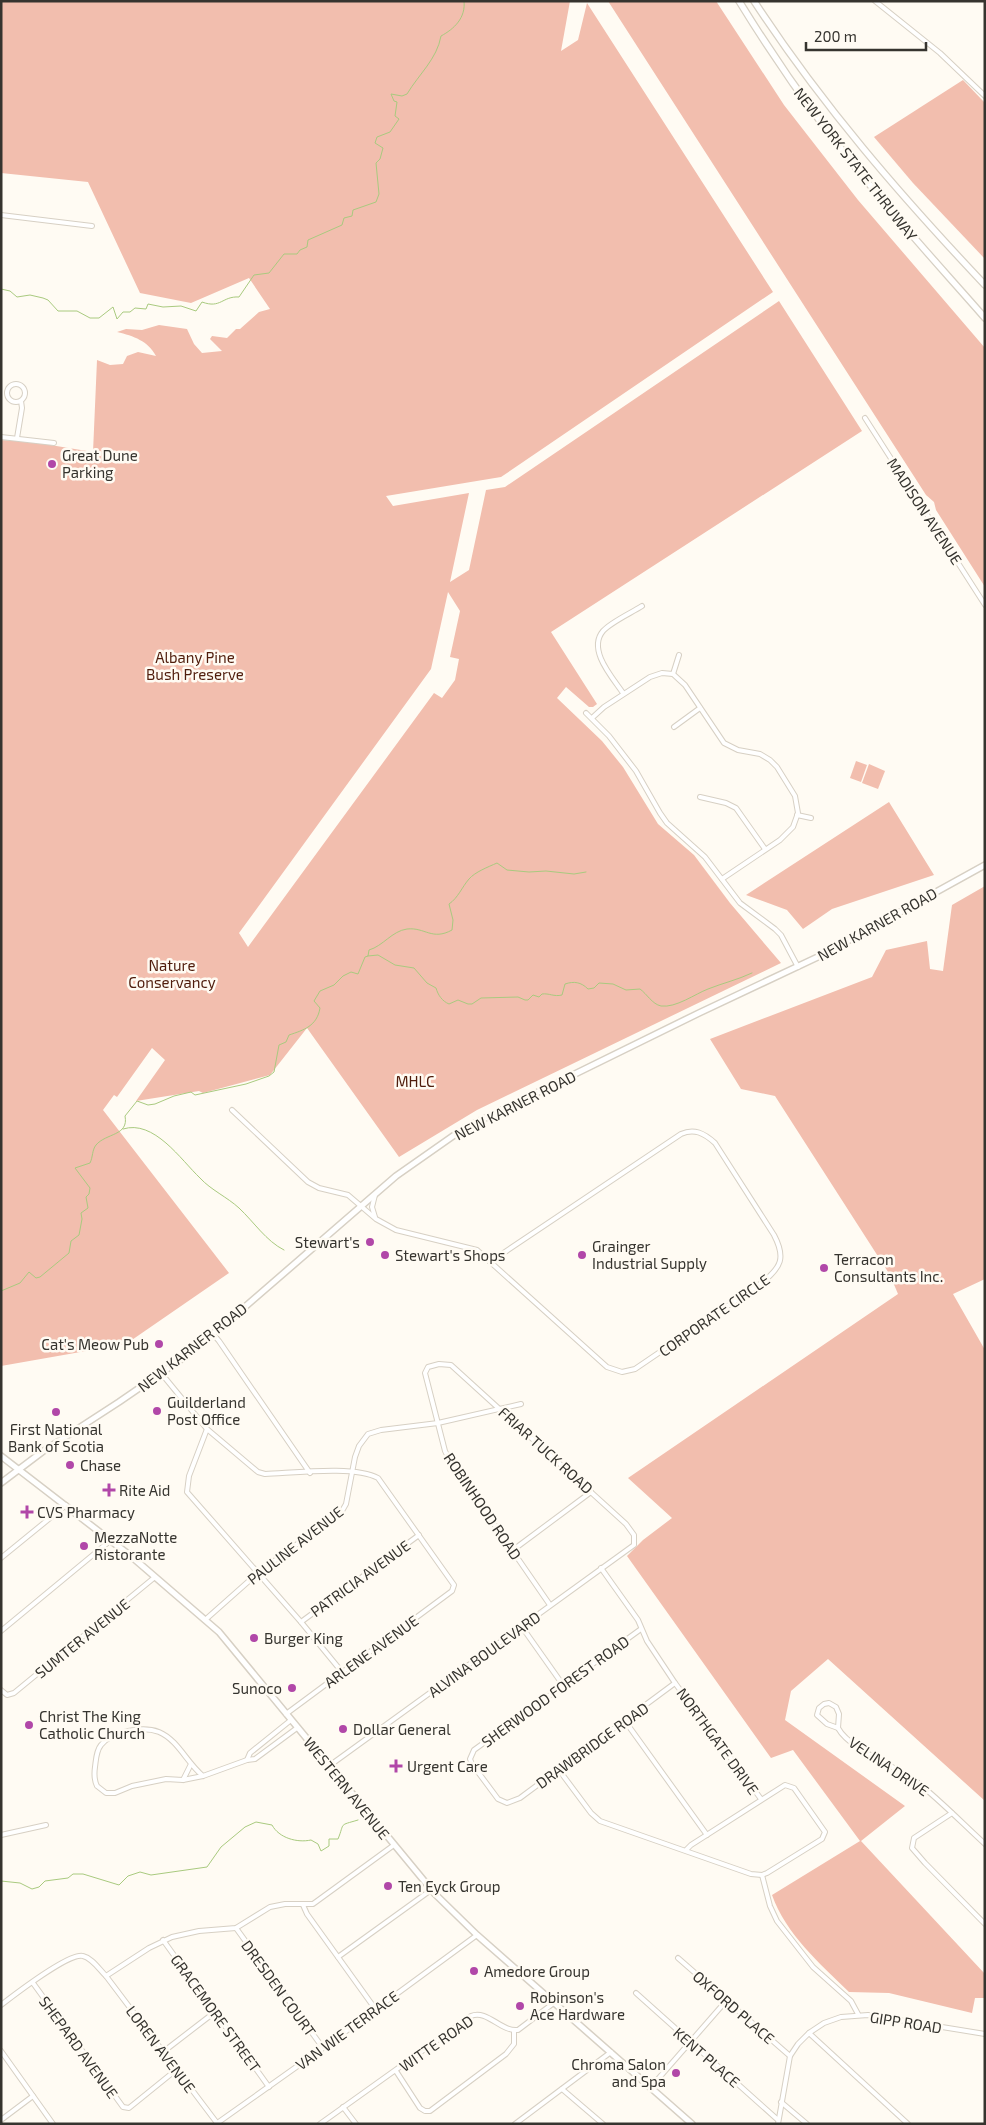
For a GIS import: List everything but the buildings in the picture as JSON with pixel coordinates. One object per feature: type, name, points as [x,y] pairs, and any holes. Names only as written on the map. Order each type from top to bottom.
[{"type":"highway","name":"NEW YORK STATE THRUWAY","points":[[739,1],[793,84],[854,166],[985,318]]},
{"type":"highway","name":"NEW YORK STATE THRUWAY","points":[[754,1],[805,76],[858,144],[924,220],[985,284]]},
{"type":"main road","name":"NEW KARNER ROAD","points":[[1,1483],[18,1469],[162,1373],[213,1334],[421,1157],[476,1122],[798,967],[985,865]]},
{"type":"main road","name":"WESTERN AVENUE","points":[[1,1456],[111,1540],[206,1620],[218,1632],[431,1890],[478,1935],[692,2124]]},
{"type":"street","points":[[875,1],[940,53],[985,96]]},
{"type":"street","points":[[1,216],[92,226]]},
{"type":"street","points":[[17,438],[22,408],[21,401],[24,396],[23,387],[18,384],[9,386],[6,392],[8,398],[12,402],[21,401]]},
{"type":"street","name":"MADISON AVENUE","points":[[865,418],[985,605]]},
{"type":"street","points":[[1,437],[54,443]]},
{"type":"street","points":[[624,693],[598,654],[599,641],[605,630],[642,606]]},
{"type":"street","points":[[672,674],[678,656]]},
{"type":"street","points":[[592,718],[604,706],[650,676],[662,673],[672,674],[685,685],[724,743],[738,750],[760,754],[777,767],[795,796],[798,807],[797,816],[789,832],[722,879]]},
{"type":"street","points":[[674,727],[700,708]]},
{"type":"street","points":[[586,713],[636,771],[667,823],[696,847],[740,903],[775,929],[798,967]]},
{"type":"street","points":[[700,797],[726,803],[736,808],[766,849]]},
{"type":"street","points":[[797,816],[811,818]]},
{"type":"street","name":"CORPORATE CIRCLE","points":[[232,1110],[308,1182],[318,1188],[348,1195],[376,1219],[404,1232],[472,1247],[607,1367],[622,1372],[635,1369],[763,1282],[776,1270],[781,1255],[780,1246],[774,1235],[715,1143],[701,1132],[690,1131],[681,1134],[490,1262]]},
{"type":"street","points":[[376,1219],[372,1207],[377,1193]]},
{"type":"street","points":[[213,1334],[310,1473]]},
{"type":"street","name":"ROBINHOOD ROAD","points":[[451,1365],[439,1364],[428,1367],[426,1370],[445,1450],[453,1466],[550,1605]]},
{"type":"street","name":"FRIAR TUCK ROAD","points":[[451,1365],[626,1524],[635,1539]]},
{"type":"street","points":[[162,1373],[207,1430],[248,1466],[261,1474],[352,1471],[369,1474],[378,1478],[419,1535]]},
{"type":"street","name":"PAULINE AVENUE","points":[[206,1620],[258,1573],[342,1511],[346,1504],[359,1446],[368,1434],[381,1430],[438,1424],[521,1404]]},
{"type":"street","points":[[207,1430],[190,1470],[187,1488],[192,1500],[301,1622],[342,1672]]},
{"type":"street","points":[[513,1550],[591,1492]]},
{"type":"street","points":[[1,1558],[66,1505]]},
{"type":"street","name":"ARLENE AVENUE","points":[[286,1714],[452,1592],[453,1583],[419,1535]]},
{"type":"street","name":"PATRICIA AVENUE","points":[[301,1622],[419,1535]]},
{"type":"street","name":"ALVINA BOULEVARD","points":[[329,1766],[601,1568],[630,1549],[635,1539]]},
{"type":"street","points":[[1,1631],[111,1540]]},
{"type":"street","name":"NORTHGATE DRIVE","points":[[601,1568],[638,1620],[647,1642],[675,1683],[761,1799],[782,1786],[792,1786],[825,1832],[822,1839],[762,1875]]},
{"type":"street","name":"SUMTER AVENUE","points":[[1,1690],[7,1695],[14,1693],[155,1577]]},
{"type":"street","points":[[522,1627],[563,1684]]},
{"type":"street","name":"SHERWOOD FOREST ROAD","points":[[507,1803],[498,1799],[472,1764],[470,1755],[474,1750],[563,1684],[641,1629]]},
{"type":"street","name":"DRAWBRIDGE ROAD","points":[[507,1803],[520,1798],[675,1683]]},
{"type":"street","name":"VELINA DRIVE","points":[[838,1728],[839,1714],[836,1706],[829,1703],[821,1705],[817,1711],[819,1718],[830,1726],[838,1728],[845,1737],[860,1748],[917,1782],[985,1844]]},
{"type":"street","points":[[247,1760],[250,1753],[291,1720]]},
{"type":"street","points":[[625,1721],[707,1835]]},
{"type":"street","points":[[203,1776],[170,1739],[160,1732],[148,1729],[114,1736],[102,1744],[98,1750],[94,1772],[95,1783],[106,1793],[115,1793],[132,1786],[166,1779],[183,1780],[203,1776],[247,1760],[255,1759],[297,1728]]},
{"type":"street","points":[[183,1780],[191,1764]]},
{"type":"street","points":[[559,1770],[591,1813],[600,1821],[744,1872],[762,1875],[770,1906],[777,1920],[813,1967],[851,2001],[858,2014]]},
{"type":"street","points":[[686,1850],[761,1799]]},
{"type":"street","points":[[952,1813],[914,1838],[912,1848],[924,1863],[985,1924]]},
{"type":"street","points":[[1,1834],[46,1825]]},
{"type":"street","points":[[106,1976],[163,1940],[189,1932],[236,1928],[270,1907],[285,1904],[313,1904],[394,1845]]},
{"type":"street","points":[[338,1957],[431,1890]]},
{"type":"street","points":[[303,1905],[307,1914],[376,2010]]},
{"type":"street","name":"DRESDEN COURT","points":[[236,1928],[323,2048]]},
{"type":"street","name":"VAN WIE TERRACE","points":[[216,2123],[269,2087],[478,1935]]},
{"type":"street","name":"GRACEMORE STREET","points":[[163,1940],[269,2087]]},
{"type":"street","name":"LOREN AVENUE","points":[[1,2005],[62,1962],[76,1955],[88,1958],[106,1976],[216,2123]]},
{"type":"street","name":"OXFORD PLACE","points":[[678,1958],[790,2056]]},
{"type":"street","name":"SHEPARD AVENUE","points":[[33,1983],[120,2104],[126,2108],[176,2070]]},
{"type":"street","name":"KENT PLACE","points":[[636,1993],[778,2122]]},
{"type":"street","points":[[651,2088],[726,2001]]},
{"type":"street","points":[[396,2071],[420,2108],[430,2111],[506,2054],[514,2044],[514,2030],[523,2028],[555,2002]]},
{"type":"street","points":[[163,2052],[215,2012]]},
{"type":"street","name":"WITTE ROAD","points":[[320,2124],[475,2014],[486,2016],[514,2030]]},
{"type":"street","name":"GIPP ROAD","points":[[778,2122],[790,2056],[809,2033],[832,2020],[858,2014],[985,2034]]},
{"type":"street","points":[[809,2033],[908,2124]]},
{"type":"street","points":[[1,2051],[53,2124]]},
{"type":"street","points":[[516,2124],[611,2052]]},
{"type":"street","points":[[562,2089],[603,2124]]},
{"type":"street","points":[[1,2120],[33,2096]]},
{"type":"street","points":[[781,2102],[807,2124]]},
{"type":"street","points":[[343,2107],[356,2124]]},
{"type":"green space","points":[[1,1],[570,1],[561,51],[578,40],[587,3],[773,292],[501,477],[386,496],[393,506],[469,493],[450,582],[469,570],[486,490],[505,487],[779,301],[862,431],[551,632],[597,704],[589,707],[566,687],[557,698],[602,741],[623,767],[658,824],[694,855],[730,903],[781,963],[477,1110],[399,1157],[307,1028],[270,1075],[203,1093],[199,1091],[136,1101],[165,1060],[152,1048],[117,1097],[114,1095],[103,1110],[229,1273],[126,1344],[1,1366],[1,440],[32,442],[93,452],[97,360],[110,365],[123,364],[127,356],[138,352],[156,356],[145,343],[129,335],[117,332],[126,329],[142,330],[159,325],[187,329],[194,344],[202,353],[222,351],[210,339],[212,336],[227,338],[259,312],[270,309],[249,278],[191,303],[140,293],[88,182],[1,173]],"holes":[[[448,592],[460,611],[450,657],[459,659],[455,680],[442,698],[434,693],[248,947],[239,933],[431,669]]]},
{"type":"green space","points":[[608,1],[716,1],[784,105],[858,200],[985,348],[985,587],[936,510],[934,502],[926,495]]},
{"type":"green space","points":[[963,80],[985,103],[985,259],[913,183],[874,137]]},
{"type":"green space","points":[[856,761],[867,765],[861,782],[850,778]]},
{"type":"green space","points":[[869,764],[885,771],[878,789],[862,783]]},
{"type":"green space","points":[[889,802],[934,875],[832,909],[803,929],[787,910],[746,895]]},
{"type":"green space","points":[[985,886],[985,1279],[953,1294],[985,1350],[985,1801],[828,1659],[791,1691],[785,1720],[905,1806],[861,1841],[985,1974],[985,1998],[975,1998],[972,2013],[889,1993],[849,1992],[804,1947],[786,1923],[772,1895],[860,1841],[793,1750],[771,1758],[627,1556],[643,1540],[672,1518],[628,1478],[898,1294],[890,1275],[775,1096],[741,1089],[710,1039],[872,977],[886,950],[927,941],[930,969],[943,971],[952,905]]},
{"type":"waterway","points":[[1,289],[10,291],[17,297],[30,295],[43,298],[48,300],[58,311],[77,311],[90,318],[99,318],[113,307],[117,319],[123,312],[130,312],[135,308],[146,309],[148,304],[163,307],[181,306],[196,311],[202,302],[213,304],[229,298],[239,297],[254,275],[269,273],[284,254],[297,254],[300,250],[307,247],[308,240],[342,225],[344,218],[352,216],[353,210],[376,202],[379,194],[376,163],[380,159],[383,148],[375,143],[377,137],[390,132],[399,119],[395,116],[397,102],[394,101],[391,94],[402,96],[407,94],[432,59],[441,36],[455,26],[461,18],[464,1]]},
{"type":"waterway","points":[[1,1291],[20,1283],[29,1272],[36,1278],[40,1277],[69,1253],[71,1241],[79,1235],[82,1219],[81,1213],[88,1208],[86,1197],[89,1194],[90,1188],[75,1168],[90,1163],[96,1145],[124,1127],[125,1116],[137,1101],[148,1105],[155,1104],[174,1096],[191,1092],[195,1095],[246,1084],[269,1076],[274,1072],[279,1045],[286,1042],[289,1035],[305,1029],[316,1019],[320,1008],[314,1001],[320,991],[334,985],[343,976],[351,972],[358,974],[365,957],[368,956],[369,950],[402,930],[413,929],[434,934],[452,930],[453,920],[449,904],[469,879],[482,870],[497,863],[507,870],[574,874],[586,872]]},
{"type":"waterway","points":[[368,956],[378,955],[395,965],[414,968],[427,983],[436,988],[444,1001],[449,1004],[458,1000],[472,1004],[481,998],[518,997],[528,1000],[533,995],[539,997],[542,994],[562,995],[565,984],[574,982],[588,989],[594,988],[599,983],[613,984],[626,990],[640,989],[655,1003],[667,1006],[679,1003],[708,989],[752,973]]},
{"type":"waterway","points":[[123,1129],[134,1127],[156,1135],[204,1182],[239,1208],[266,1236],[284,1250]]},
{"type":"waterway","points":[[1,1881],[20,1883],[32,1889],[39,1887],[45,1881],[68,1878],[73,1874],[83,1874],[119,1885],[128,1876],[140,1872],[151,1875],[207,1867],[221,1847],[245,1827],[256,1822],[272,1825],[275,1830],[289,1839],[311,1840],[318,1844],[321,1851],[329,1846],[329,1839],[338,1839],[343,1825],[358,1820]]},
{"type":"place","name":"Great Dune Parking","points":[[52,464]]},
{"type":"place","name":"Stewart's","points":[[370,1242]]},
{"type":"place","name":"Stewart's Shops","points":[[385,1255]]},
{"type":"place","name":"Grainger Industrial Supply","points":[[582,1255]]},
{"type":"place","name":"Terracon Consultants Inc.","points":[[824,1268]]},
{"type":"place","name":"Cat's Meow Pub","points":[[159,1344]]},
{"type":"place","name":"Guilderland Post Office","points":[[157,1411]]},
{"type":"place","name":"First National Bank of Scotia","points":[[56,1412]]},
{"type":"place","name":"Chase","points":[[70,1465]]},
{"type":"place","name":"Rite Aid","points":[[109,1490]]},
{"type":"place","name":"CVS Pharmacy","points":[[27,1512]]},
{"type":"place","name":"MezzaNotte Ristorante","points":[[84,1546]]},
{"type":"place","name":"Burger King","points":[[254,1638]]},
{"type":"place","name":"Sunoco","points":[[292,1688]]},
{"type":"place","name":"Christ The King Catholic Church","points":[[29,1725]]},
{"type":"place","name":"Dollar General","points":[[343,1729]]},
{"type":"place","name":"Urgent Care","points":[[396,1766]]},
{"type":"place","name":"Ten Eyck Group","points":[[388,1886]]},
{"type":"place","name":"Amedore Group","points":[[474,1971]]},
{"type":"place","name":"Robinson's Ace Hardware","points":[[520,2006]]},
{"type":"place","name":"Chroma Salon and Spa","points":[[676,2073]]},
{"type":"park label","name":"Albany Pine Bush Preserve","points":[[195,666]]},
{"type":"park label","name":"Nature Conservancy","points":[[172,974]]},
{"type":"park label","name":"MHLC","points":[[415,1081]]}]
